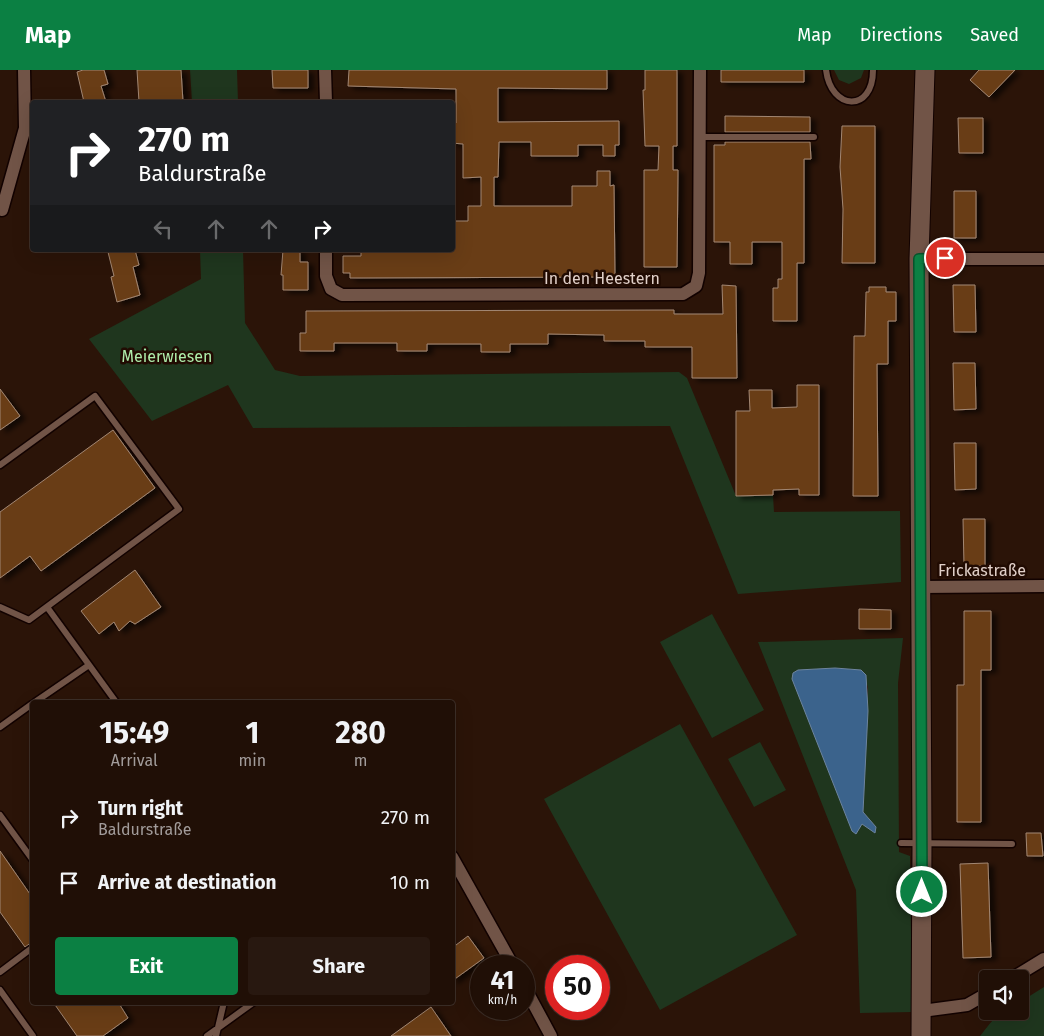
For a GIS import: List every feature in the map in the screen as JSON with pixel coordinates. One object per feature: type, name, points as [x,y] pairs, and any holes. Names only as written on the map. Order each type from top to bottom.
[{"type":"main road","points":[[921,1036],[919,259],[925,70]]},
{"type":"street","points":[[2,210],[25,128],[24,70]]},
{"type":"street","points":[[325,70],[326,100]]},
{"type":"street","name":"In den Heestern","points":[[326,252],[326,276],[331,289],[342,295],[683,294],[696,286],[699,273],[700,70]]},
{"type":"street","points":[[919,259],[1044,259]]},
{"type":"street","name":"Frickastraße","points":[[920,586],[1044,586]]},
{"type":"street","points":[[455,861],[507,955]]},
{"type":"street","points":[[1026,970],[1044,959]]},
{"type":"street","points":[[922,1011],[968,1005],[979,998]]},
{"type":"street","points":[[535,1006],[551,1036]]},
{"type":"lane","points":[[826,70],[830,89],[840,100],[851,102],[862,99],[868,93],[873,83],[873,70]]},
{"type":"lane","points":[[700,137],[814,137]]},
{"type":"lane","points":[[0,465],[95,396],[179,509],[29,620],[0,607]]},
{"type":"lane","points":[[47,607],[115,700]]},
{"type":"lane","points":[[40,700],[89,665]]},
{"type":"lane","points":[[0,727],[30,707]]},
{"type":"lane","points":[[0,815],[30,856]]},
{"type":"lane","points":[[901,843],[1012,844]]},
{"type":"lane","points":[[0,972],[30,950]]},
{"type":"lane","points":[[0,990],[33,1036]]},
{"type":"lane","points":[[216,1036],[223,1005]]},
{"type":"lane","points":[[207,1036],[250,1005]]},
{"type":"green space","points":[[190,70],[237,70],[238,100],[192,100]]},
{"type":"green space","points":[[834,70],[864,70],[861,78],[849,84],[839,80]]},
{"type":"green space","name":"Meierwiesen","points":[[200,252],[243,252],[245,323],[275,370],[300,376],[679,372],[687,378],[736,496],[773,495],[774,512],[900,511],[901,582],[738,594],[670,426],[253,428],[228,385],[152,421],[89,339],[201,279]]},
{"type":"green space","points":[[712,614],[764,710],[712,738],[660,642]]},
{"type":"green space","points":[[903,638],[898,683],[899,852],[910,856],[912,1012],[860,1013],[856,890],[758,642]],"holes":[[[835,668],[861,670],[868,687],[863,812],[876,827],[875,832],[862,824],[798,670]]]},
{"type":"green space","points":[[680,724],[797,935],[660,1010],[544,799]]},
{"type":"green space","points":[[760,742],[786,790],[754,807],[728,759]]},
{"type":"green space","points":[[1044,987],[1044,1036],[980,1036],[993,1020],[1029,1020],[1029,996]]},
{"type":"water","points":[[835,668],[861,670],[866,675],[868,711],[863,812],[876,827],[875,833],[862,824],[856,834],[852,831],[792,679],[793,673],[798,670]]},
{"type":"building","points":[[83,70],[104,70],[108,84],[101,86],[105,100],[84,100],[77,72]]},
{"type":"building","points":[[137,70],[181,70],[183,100],[139,100]]},
{"type":"building","points":[[272,70],[308,70],[308,88],[273,88]]},
{"type":"building","points":[[349,70],[607,70],[607,89],[498,88],[498,122],[619,121],[619,145],[615,145],[615,156],[603,156],[603,145],[578,145],[578,156],[531,156],[531,142],[499,142],[498,177],[494,177],[494,206],[572,206],[572,186],[597,186],[597,171],[610,171],[610,186],[614,185],[615,277],[350,278],[350,273],[343,273],[343,256],[361,256],[361,252],[455,252],[455,221],[468,221],[468,206],[481,206],[481,177],[463,178],[463,144],[455,143],[456,89],[348,86]]},
{"type":"building","points":[[645,70],[677,70],[677,146],[673,146],[673,170],[678,170],[677,267],[644,267],[644,170],[658,170],[659,146],[645,146],[643,90],[645,90]]},
{"type":"building","points":[[721,70],[804,70],[804,82],[721,82]]},
{"type":"building","points":[[979,70],[1015,70],[989,97],[970,80]]},
{"type":"building","points":[[725,116],[810,117],[810,132],[725,132]]},
{"type":"building","points":[[958,118],[983,118],[983,153],[959,153]]},
{"type":"building","points":[[842,126],[875,126],[875,263],[842,263],[843,209],[840,167]]},
{"type":"building","points":[[725,142],[810,142],[811,159],[804,159],[804,263],[797,263],[797,321],[773,321],[773,288],[778,288],[778,279],[782,279],[782,242],[752,242],[752,264],[730,264],[730,242],[714,242],[714,145],[725,145]]},
{"type":"building","points":[[954,191],[976,191],[976,238],[954,238]]},
{"type":"building","points":[[108,252],[136,252],[139,265],[133,267],[140,295],[117,302],[111,277],[114,276]]},
{"type":"building","points":[[283,252],[300,252],[300,262],[308,262],[308,290],[283,290],[283,275],[281,275]]},
{"type":"building","points":[[722,285],[736,286],[737,378],[692,378],[692,347],[645,347],[645,341],[604,341],[604,335],[548,334],[548,344],[510,344],[510,352],[481,352],[481,344],[427,344],[427,351],[397,351],[397,343],[334,343],[334,351],[300,351],[300,333],[306,333],[306,311],[674,310],[674,314],[723,314]]},
{"type":"building","points":[[953,285],[975,285],[976,332],[954,332]]},
{"type":"building","points":[[869,287],[886,287],[886,292],[896,292],[896,321],[888,321],[888,364],[877,364],[878,496],[853,496],[854,336],[865,336],[866,292],[869,292]]},
{"type":"building","points":[[953,363],[975,363],[976,409],[954,410]]},
{"type":"building","points":[[797,385],[819,385],[819,495],[799,495],[799,489],[773,490],[773,495],[736,496],[736,411],[750,411],[749,390],[772,390],[772,408],[797,407]]},
{"type":"building","points":[[0,389],[20,416],[0,430]]},
{"type":"building","points":[[113,430],[155,488],[41,571],[30,556],[0,578],[0,512]]},
{"type":"building","points":[[954,443],[976,443],[976,489],[955,490]]},
{"type":"building","points":[[963,519],[985,519],[985,566],[964,566]]},
{"type":"building","points":[[135,570],[161,607],[135,624],[130,621],[119,631],[114,622],[99,634],[81,611]]},
{"type":"building","points":[[859,609],[891,610],[891,629],[859,629]]},
{"type":"building","points":[[964,611],[991,611],[991,670],[981,670],[981,822],[957,822],[957,685],[964,685]]},
{"type":"building","points":[[1026,833],[1041,833],[1043,856],[1027,856]]},
{"type":"building","points":[[0,851],[30,894],[30,943],[25,947],[0,912]]},
{"type":"building","points":[[988,863],[991,957],[963,958],[960,864]]},
{"type":"building","points":[[468,936],[482,955],[470,955],[470,968],[455,979],[455,946]]},
{"type":"building","points":[[55,1005],[120,1005],[128,1018],[103,1036],[77,1036]]},
{"type":"building","points":[[431,1007],[451,1036],[391,1036]]},
{"type":"route","points":[[922,892],[919,259],[945,258]]}]
